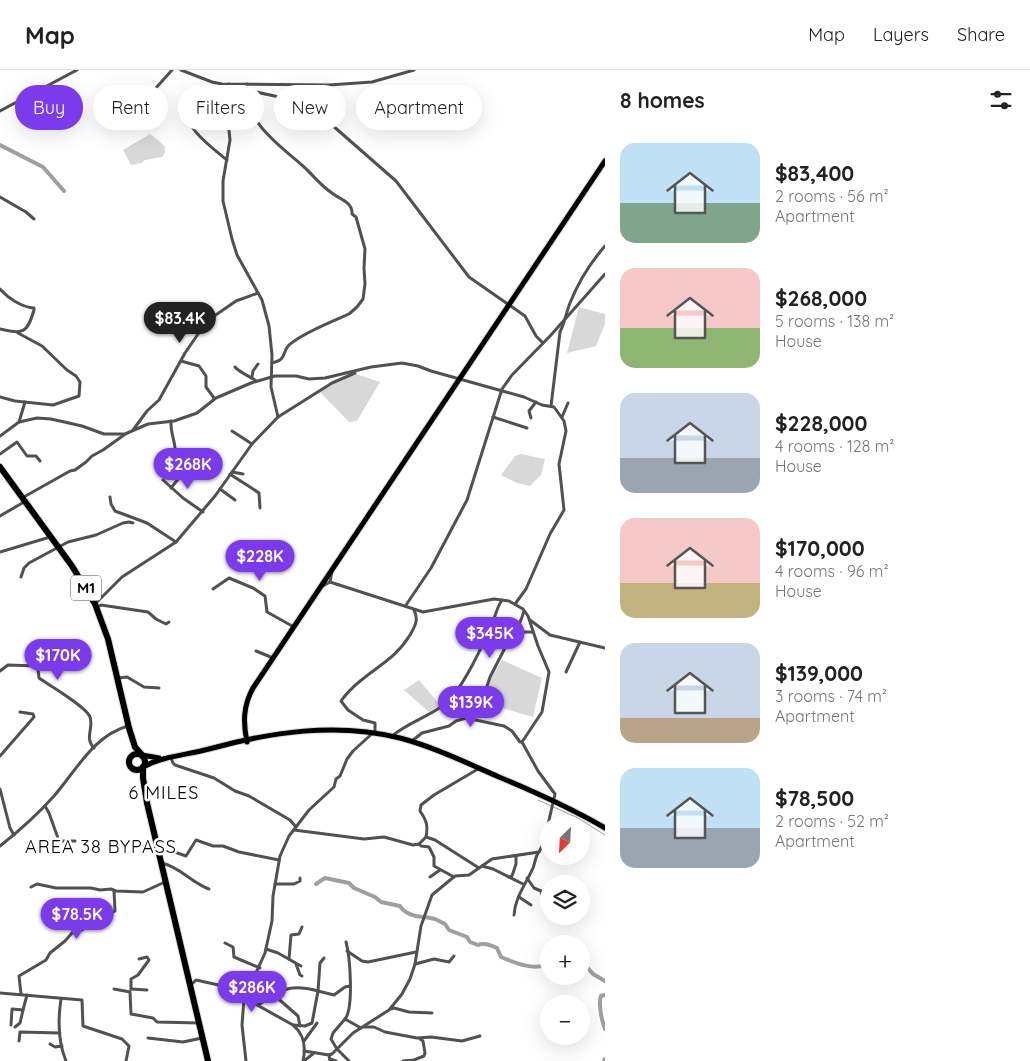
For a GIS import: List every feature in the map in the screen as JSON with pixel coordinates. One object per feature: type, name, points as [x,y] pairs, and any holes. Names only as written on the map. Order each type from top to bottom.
[{"type":"highway","name":"M1","points":[[0,467],[80,578],[95,606],[108,638],[129,727],[132,748],[129,763],[138,776],[147,803]]},
{"type":"highway","name":"M1","points":[[129,727],[135,746],[145,760],[143,778],[147,803],[208,1061]]},
{"type":"highway","points":[[130,758],[135,754],[142,755]]},
{"type":"highway","points":[[132,768],[138,770],[143,767]]},
{"type":"main road","points":[[248,741],[244,718],[248,697],[605,161]]},
{"type":"main road","points":[[234,742],[248,741],[294,731],[342,730],[392,736],[436,750],[479,768],[605,828]]},
{"type":"main road","points":[[143,767],[169,758],[210,749],[309,731]]},
{"type":"main road","points":[[246,733],[257,738]]},
{"type":"main road","points":[[210,749],[241,740],[246,733]]},
{"type":"main road","points":[[142,755],[155,758],[169,758]]},
{"type":"street","points":[[0,111],[77,70]]},
{"type":"street","points":[[159,85],[172,70]]},
{"type":"street","points":[[181,70],[214,83],[238,85]]},
{"type":"street","points":[[264,86],[372,82],[414,70]]},
{"type":"street","points":[[229,84],[228,114],[230,140],[222,188],[227,219],[237,255],[263,302],[269,326],[272,363],[271,387],[278,417]]},
{"type":"street","points":[[264,94],[290,99],[313,108],[396,181],[472,279],[525,316],[536,336],[543,343]]},
{"type":"street","points":[[194,130],[227,160]]},
{"type":"street","points":[[264,130],[314,175],[330,193],[345,201],[351,207],[352,214],[356,217],[365,249],[364,268],[366,279],[364,297],[357,307],[349,314],[296,339],[286,348],[286,354],[282,359],[272,363]]},
{"type":"street","points":[[0,197],[26,212],[34,219]]},
{"type":"street","points":[[551,406],[558,340],[571,300],[595,258],[605,246]]},
{"type":"street","points":[[406,605],[431,568],[467,500],[501,391],[512,375],[605,274]]},
{"type":"street","points":[[0,289],[20,304],[34,308],[32,319],[27,328],[18,333]]},
{"type":"street","points":[[132,431],[147,411],[158,401],[207,321],[236,301],[258,293]]},
{"type":"street","points":[[0,329],[18,333],[42,346],[66,370],[76,376],[80,382],[79,396],[57,404],[50,405],[0,397]]},
{"type":"street","points":[[181,361],[199,366],[206,376],[206,387],[214,398]]},
{"type":"street","points":[[252,378],[253,370],[258,364]]},
{"type":"street","points":[[0,516],[70,471],[75,470],[125,434],[148,424],[171,421],[199,411],[214,398],[256,381],[284,375],[309,379],[326,378],[371,367],[406,364],[418,366],[524,397],[542,405],[551,406],[555,408],[561,417],[566,431],[559,464],[564,510],[550,534],[526,589],[515,604]]},
{"type":"street","points":[[235,367],[238,371],[256,381]]},
{"type":"street","points":[[95,606],[122,577],[176,542],[203,512],[252,444],[278,417],[332,383],[357,371]]},
{"type":"street","points":[[19,422],[26,402]]},
{"type":"street","points":[[531,418],[529,411],[536,402]]},
{"type":"street","points":[[561,417],[568,402]]},
{"type":"street","points":[[494,416],[527,428]]},
{"type":"street","points":[[0,436],[19,422],[43,418],[82,426],[104,434],[125,434]]},
{"type":"street","points":[[171,421],[170,430],[177,450],[174,456],[186,469],[171,488]]},
{"type":"street","points":[[232,431],[252,444]]},
{"type":"street","points":[[0,454],[17,442],[28,456],[36,456],[40,461]]},
{"type":"street","points":[[231,473],[243,474]]},
{"type":"street","points":[[231,473],[246,486],[259,493],[260,508]]},
{"type":"street","points":[[164,480],[171,488],[203,512]]},
{"type":"street","points":[[220,489],[236,500]]},
{"type":"street","points":[[110,496],[111,504],[115,510],[147,523],[176,542]]},
{"type":"street","points":[[21,577],[26,566],[68,542],[96,536],[123,523],[132,523]]},
{"type":"street","points":[[0,552],[50,537]]},
{"type":"street","points":[[330,582],[333,569]]},
{"type":"street","points":[[213,589],[229,578],[253,588],[265,596],[267,612],[294,627]]},
{"type":"street","points":[[321,587],[330,582],[428,612],[487,599],[503,600],[515,604],[524,610],[540,652],[548,667],[549,676],[542,712],[522,742]]},
{"type":"street","points":[[392,736],[436,711],[454,695],[479,651],[493,622],[499,604],[503,600]]},
{"type":"street","points":[[95,606],[103,605],[148,612],[166,624],[169,622]]},
{"type":"street","points":[[246,1061],[242,1025],[244,998],[260,968],[266,949],[272,921],[279,860],[286,840],[310,810],[334,787],[336,779],[340,776],[349,756],[375,731],[375,723],[363,720],[348,710],[341,702],[358,682],[385,664],[405,643],[417,622],[414,609]]},
{"type":"street","points":[[411,742],[422,733],[450,726],[462,719],[476,716],[480,711],[490,677],[506,646],[515,638],[524,610]]},
{"type":"street","points":[[529,619],[550,635],[605,648]]},
{"type":"street","points":[[517,632],[533,632]]},
{"type":"street","points":[[566,672],[580,642]]},
{"type":"street","points":[[256,651],[273,659]]},
{"type":"street","points":[[0,671],[8,665],[36,666],[39,678],[67,696],[89,714],[91,720],[90,741],[94,748]]},
{"type":"street","points":[[118,678],[127,677],[144,687],[160,688]]},
{"type":"street","points":[[0,756],[34,717],[33,714],[20,712]]},
{"type":"street","points":[[470,718],[504,726],[510,730],[522,742],[538,771],[555,791],[544,842],[538,852],[534,866],[523,884],[514,909],[514,915]]},
{"type":"street","points":[[0,846],[44,806],[94,748],[115,732],[129,727]]},
{"type":"street","points":[[169,758],[175,765],[214,778],[235,791],[249,796],[290,820],[295,829]]},
{"type":"street","points":[[418,844],[426,837],[426,819],[420,812],[422,805],[434,795],[479,768]]},
{"type":"street","points":[[0,789],[10,828],[14,835]]},
{"type":"street","points":[[44,806],[49,813],[59,841],[75,841]]},
{"type":"street","points":[[295,829],[364,839],[384,837],[408,845],[418,844],[429,847],[434,857],[434,866],[454,877]]},
{"type":"street","points":[[426,837],[432,838],[480,867],[493,869],[523,884]]},
{"type":"street","points":[[158,851],[166,849],[186,856],[196,840],[213,846],[223,846],[239,852],[279,860]]},
{"type":"street","points":[[389,1010],[404,990],[415,964],[421,926],[430,897],[454,877],[468,875],[498,857],[538,852]]},
{"type":"street","points":[[509,878],[512,876],[516,864],[516,856]]},
{"type":"street","points":[[161,863],[177,869],[201,886],[209,889]]},
{"type":"street","points":[[430,877],[437,874],[440,870]]},
{"type":"street","points":[[275,884],[294,884],[300,878]]},
{"type":"street","points":[[527,878],[534,888],[540,891]]},
{"type":"street","points":[[31,887],[37,884],[56,888],[143,892],[165,882]]},
{"type":"street","points":[[21,994],[19,976],[46,960],[72,932],[80,930],[115,912],[114,891]]},
{"type":"street","points":[[519,897],[531,905]]},
{"type":"street","points":[[289,960],[291,935],[298,934],[302,927]]},
{"type":"street","points":[[346,942],[350,1010],[331,1036],[332,1042],[337,1049],[349,1061]]},
{"type":"street","points":[[225,944],[233,946],[234,957],[260,968]]},
{"type":"street","points":[[266,949],[278,953],[301,966]]},
{"type":"street","points":[[348,952],[362,962],[368,962],[416,952]]},
{"type":"street","points":[[415,964],[434,959],[449,962],[454,956]]},
{"type":"street","points":[[139,959],[147,957],[149,959],[140,973],[132,979],[130,990],[131,1014],[153,1018],[157,1022],[199,1023]]},
{"type":"street","points":[[293,1025],[300,1026],[312,1023],[318,992],[320,963],[324,958]]},
{"type":"street","points":[[296,964],[300,976],[302,976]]},
{"type":"street","points":[[190,986],[196,980],[223,986],[293,1025],[299,1031],[304,1042],[303,1061]]},
{"type":"street","points":[[257,1006],[274,995],[292,987],[307,988],[334,995],[345,987],[350,986]]},
{"type":"street","points":[[114,989],[147,990]]},
{"type":"street","points":[[0,993],[82,1000],[84,1027],[122,1039],[127,1043],[129,1049],[126,1061]]},
{"type":"street","points":[[15,1027],[20,1022],[27,995]]},
{"type":"street","points":[[274,995],[298,1016],[300,1026]]},
{"type":"street","points":[[61,998],[59,1014],[60,1033],[66,1061]]},
{"type":"street","points":[[330,1058],[345,1040],[389,1010],[394,1008],[409,1012],[432,1013]]},
{"type":"street","points":[[11,1025],[12,1009],[23,1010]]},
{"type":"street","points":[[345,1019],[362,1028],[374,1027],[385,1032],[424,1041],[424,1056],[414,1060],[403,1061]]},
{"type":"street","points":[[304,1042],[317,1023]]},
{"type":"street","points":[[20,1041],[20,1032],[60,1033]]},
{"type":"street","points":[[417,1038],[431,1037],[462,1042],[480,1036]]},
{"type":"street","points":[[148,1038],[183,1042],[202,1037]]},
{"type":"street","points":[[50,1044],[62,1047]]},
{"type":"street","points":[[304,1051],[336,1061]]},
{"type":"street","points":[[303,1061],[314,1053]]},
{"type":"shaded area","points":[[150,134],[165,147],[165,153],[162,157],[131,165],[123,150]]},
{"type":"shaded area","points":[[579,307],[605,314],[605,324],[596,346],[567,353]]},
{"type":"shaded area","points":[[356,374],[380,382],[357,421],[349,422],[320,392]]},
{"type":"shaded area","points":[[521,454],[545,459],[541,475],[530,486],[517,483],[501,475],[515,456]]},
{"type":"shaded area","points":[[502,660],[542,678],[533,717],[484,703],[491,677]]},
{"type":"shaded area","points":[[419,680],[440,705],[429,712],[404,690]]},
{"type":"waterway","points":[[0,145],[43,167],[64,191]]},
{"type":"waterway","points":[[538,800],[578,818],[605,835]]},
{"type":"waterway","points":[[316,884],[325,878],[349,883],[354,888],[375,897],[381,902],[400,906],[410,914],[423,917]]},
{"type":"waterway","points":[[425,917],[445,924],[449,930],[467,937],[470,942],[478,945],[488,944],[497,948],[501,957],[512,962],[540,966]]},
{"type":"waterway","points":[[590,970],[605,981]]},
{"type":"waterway","points":[[605,995],[601,996],[600,1003],[605,1029]]},
{"type":"district","name":"6 MILES","points":[[164,793]]},
{"type":"district","name":"AREA 38 BYPASS","points":[[101,847]]}]
